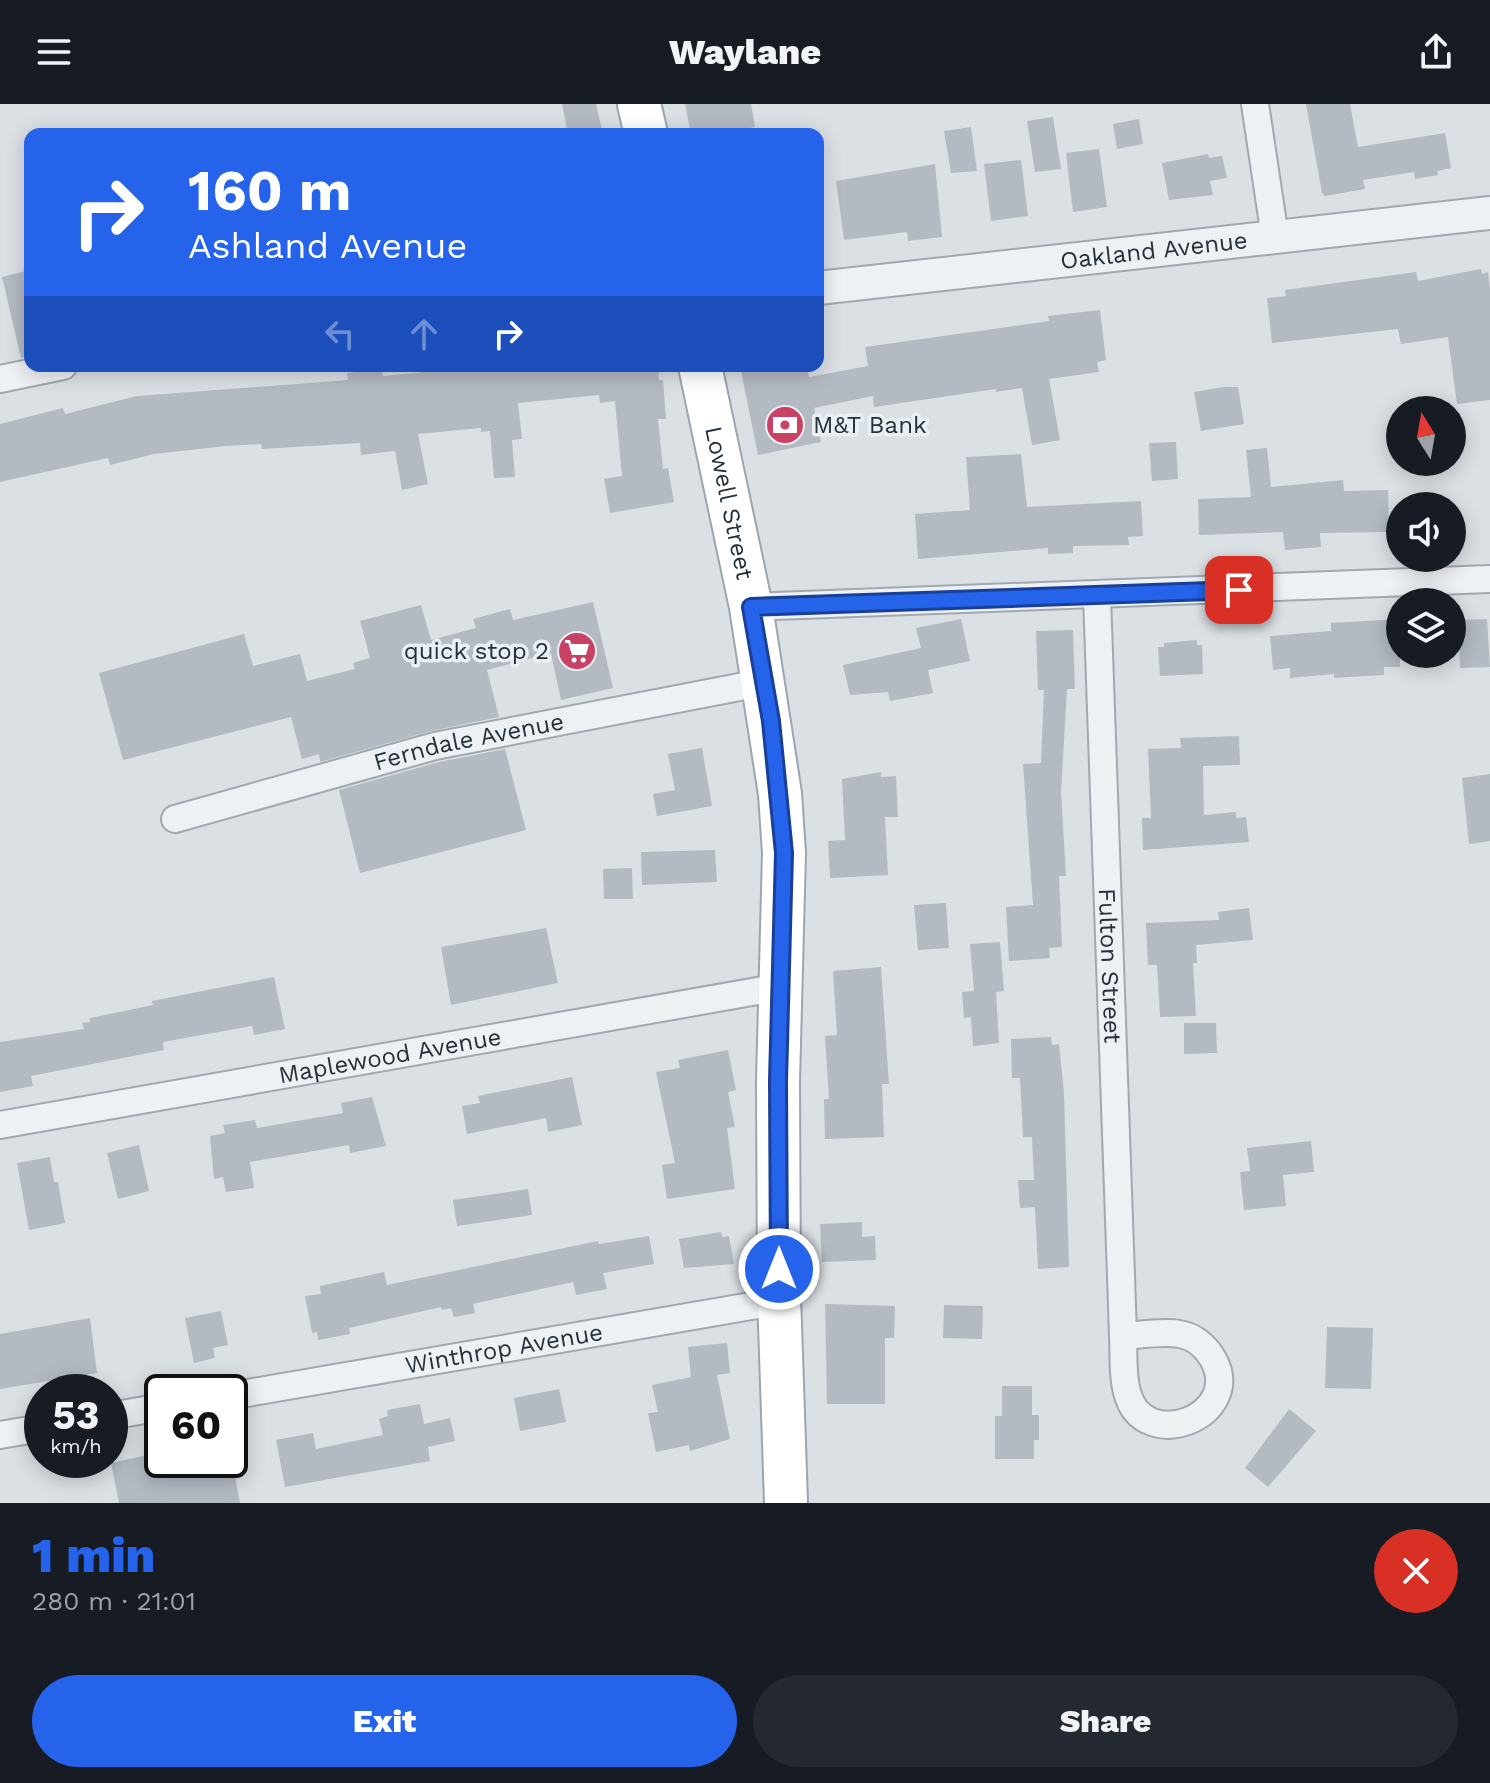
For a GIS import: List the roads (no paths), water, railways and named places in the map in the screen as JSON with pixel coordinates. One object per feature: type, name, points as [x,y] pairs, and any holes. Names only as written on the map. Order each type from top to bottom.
[{"type":"main road","points":[[639,104],[645,128]]},
{"type":"main road","name":"Lowell Street","points":[[701,372],[765,682],[784,853],[780,987],[780,1301],[786,1503]]},
{"type":"street","points":[[1255,104],[1275,237]]},
{"type":"street","name":"Oakland Avenue","points":[[824,287],[1490,213]]},
{"type":"street","points":[[0,379],[34,372]]},
{"type":"street","points":[[751,607],[1490,579]]},
{"type":"street","name":"Fulton Street","points":[[1097,596],[1123,1336]]},
{"type":"street","name":"Ferndale Avenue","points":[[175,819],[435,746],[765,682]]},
{"type":"street","name":"Maplewood Avenue","points":[[0,1125],[780,987]]},
{"type":"street","name":"Winthrop Avenue","points":[[248,1393],[780,1301]]},
{"type":"street","points":[[0,1435],[24,1431]]},
{"type":"place","name":"M&T Bank","points":[[785,425]]},
{"type":"place","name":"quick stop 2","points":[[577,651]]}]
